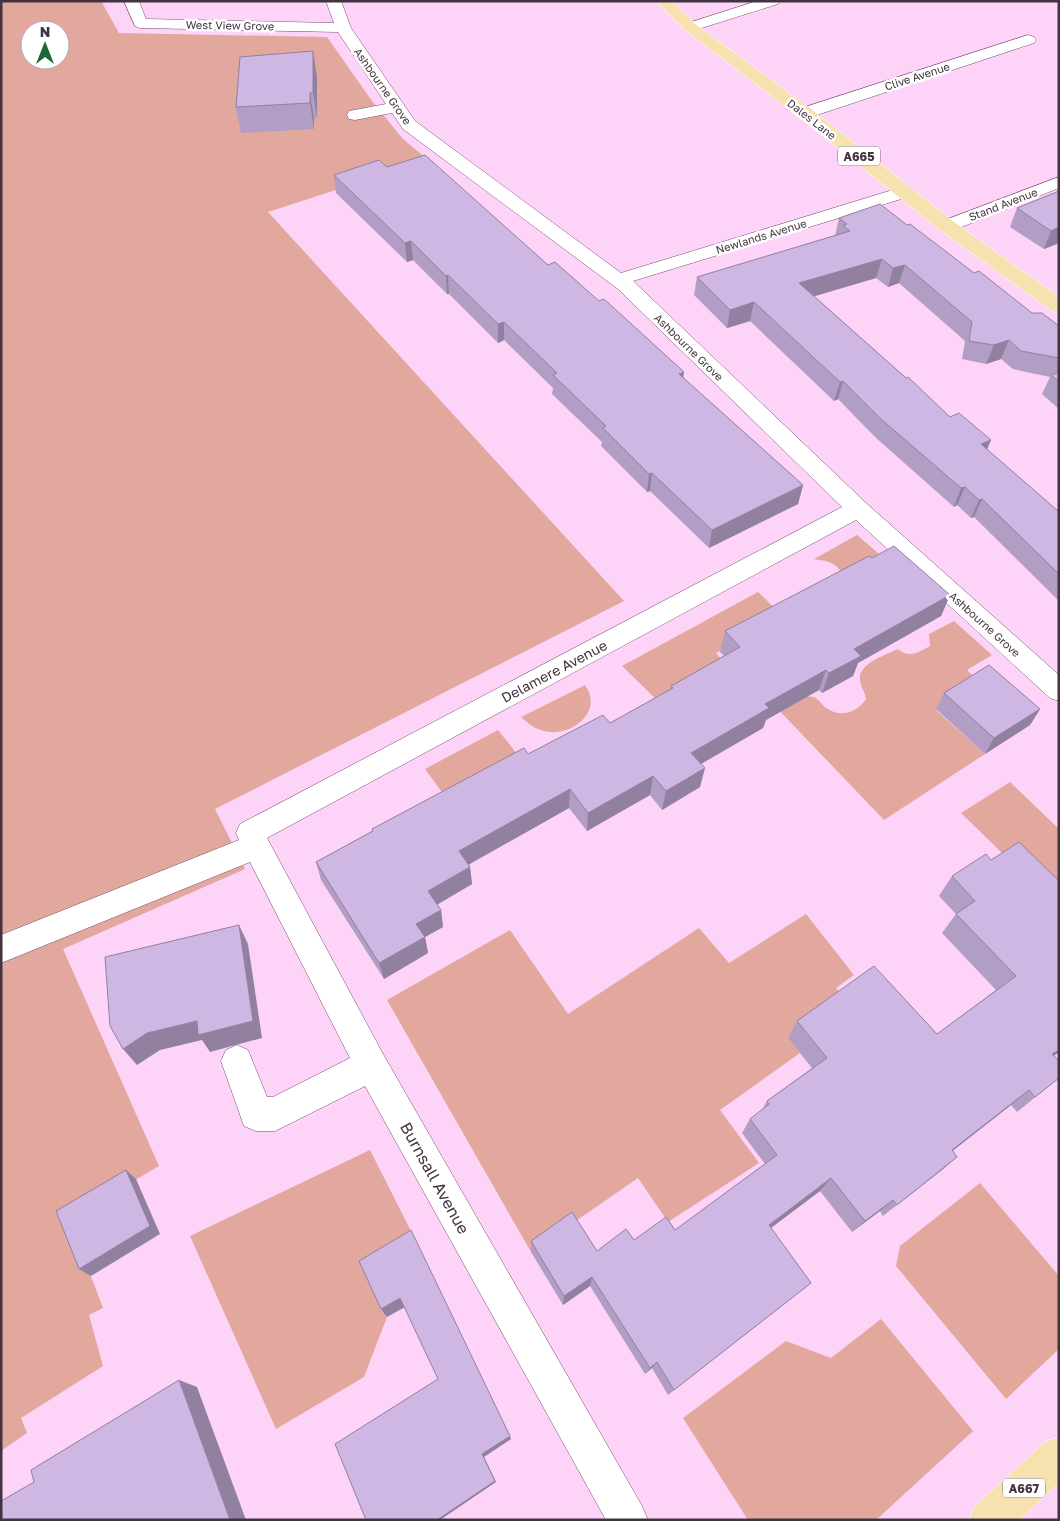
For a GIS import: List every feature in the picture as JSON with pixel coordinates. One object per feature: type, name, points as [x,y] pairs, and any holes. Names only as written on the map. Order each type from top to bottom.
[{"type":"main road","name":"Dales Lane","points":[[663,1],[690,27],[805,113],[947,226],[1059,307]]},
{"type":"main road","name":"A667","points":[[989,1520],[1059,1456]]},
{"type":"street","name":"West View Grove","points":[[131,1],[140,23],[343,28]]},
{"type":"street","name":"Ashbourne Grove","points":[[333,1],[343,28],[409,125],[617,280],[858,509],[1059,691]]},
{"type":"street","points":[[690,27],[773,1]]},
{"type":"street","name":"Clive Avenue","points":[[805,113],[1028,40]]},
{"type":"street","points":[[354,115],[396,107]]},
{"type":"street","name":"Stand Avenue","points":[[947,226],[1059,182]]},
{"type":"street","name":"Newlands Avenue","points":[[617,280],[904,192]]},
{"type":"street","name":"Delamere Avenue","points":[[1,949],[253,839],[858,509]]},
{"type":"street","name":"Burnsall Avenue","points":[[253,839],[371,1065],[628,1520]]},
{"type":"street","points":[[237,1061],[256,1114],[275,1114],[371,1065]]},
{"type":"shaded area","points":[[1,1],[101,1],[119,33],[327,37],[372,101],[402,138],[428,160],[268,212],[624,601],[215,809],[245,869],[63,949],[159,1166],[69,1219],[103,1308],[89,1315],[103,1366],[21,1418],[27,1433],[1,1451]]},
{"type":"shaded area","points":[[857,535],[886,560],[844,578],[836,566],[814,559]]},
{"type":"shaded area","points":[[758,592],[784,617],[716,653],[730,669],[661,704],[622,666]]},
{"type":"shaded area","points":[[954,621],[992,655],[967,670],[980,682],[936,710],[985,754],[884,820],[773,704],[798,698],[813,697],[830,710],[841,713],[852,711],[866,699],[860,680],[863,669],[868,664],[898,649],[906,654],[914,654],[930,646],[929,634]]},
{"type":"shaded area","points":[[585,685],[590,695],[590,705],[587,714],[581,722],[572,728],[551,732],[541,730],[521,717]]},
{"type":"shaded area","points":[[498,730],[518,755],[444,795],[425,769]]},
{"type":"shaded area","points":[[1010,782],[1059,829],[1059,882],[1043,893],[961,813]]},
{"type":"shaded area","points":[[806,914],[854,975],[836,988],[852,1006],[814,1019],[788,1038],[800,1053],[720,1110],[759,1163],[668,1222],[638,1178],[531,1252],[387,1000],[510,930],[568,1014],[699,928],[729,963]]},
{"type":"shaded area","points":[[370,1150],[416,1241],[365,1271],[387,1317],[364,1377],[276,1429],[190,1236]]},
{"type":"shaded area","points":[[980,1183],[1059,1276],[1059,1349],[1006,1399],[896,1266],[900,1246]]},
{"type":"shaded area","points":[[881,1319],[973,1431],[876,1520],[748,1520],[683,1418],[786,1341],[831,1358]]},
{"type":"building","points":[[313,51],[313,92],[310,93],[310,103],[236,107],[240,57]]},
{"type":"building","points":[[425,155],[548,265],[555,262],[599,301],[604,299],[684,372],[679,374],[803,485],[712,530],[652,473],[649,474],[603,428],[606,426],[553,375],[557,373],[504,322],[498,324],[411,241],[405,243],[334,175],[379,160],[387,167]]},
{"type":"building","points":[[1059,191],[1059,227],[1051,231],[1017,208]]},
{"type":"building","points":[[880,204],[907,225],[910,224],[974,273],[979,271],[1032,313],[1042,313],[1059,326],[1059,358],[1021,351],[1009,340],[994,345],[969,341],[972,322],[905,265],[893,268],[882,259],[799,283],[906,378],[908,377],[950,417],[959,413],[991,440],[981,444],[1059,511],[1059,574],[982,499],[979,500],[965,487],[961,488],[881,419],[843,381],[840,382],[754,302],[730,310],[697,277],[850,231],[843,226],[847,224],[839,218]]},
{"type":"building","points":[[1059,372],[1059,382],[1051,375]]},
{"type":"building","points":[[894,546],[950,595],[854,649],[861,656],[829,673],[826,670],[765,704],[769,708],[691,753],[705,768],[666,791],[653,776],[588,813],[570,789],[459,851],[470,867],[428,891],[441,910],[416,924],[425,937],[379,963],[316,862],[373,831],[372,829],[524,748],[528,754],[603,715],[610,723],[673,688],[671,686],[740,647],[725,631],[869,556],[872,558]]},
{"type":"building","points":[[989,665],[1040,709],[994,738],[944,693]]},
{"type":"building","points":[[1019,842],[1059,881],[1059,1050],[1052,1054],[1059,1061],[1059,1078],[1035,1097],[1029,1090],[952,1150],[957,1157],[897,1205],[893,1200],[865,1221],[831,1178],[769,1225],[811,1283],[674,1390],[657,1362],[650,1368],[592,1277],[564,1296],[531,1241],[572,1212],[597,1251],[626,1229],[634,1240],[666,1217],[675,1230],[777,1155],[750,1119],[769,1104],[767,1101],[827,1058],[797,1021],[874,966],[937,1034],[1016,976],[956,914],[975,901],[952,876],[986,854],[991,860]]},
{"type":"building","points":[[239,925],[253,1021],[198,1035],[197,1021],[147,1033],[123,1049],[110,1026],[105,957]]},
{"type":"building","points":[[126,1170],[150,1226],[79,1269],[56,1211]]},
{"type":"building","points":[[411,1230],[510,1436],[482,1454],[495,1481],[437,1520],[366,1520],[335,1444],[438,1379],[400,1298],[381,1309],[359,1261]]},
{"type":"building","points":[[179,1380],[230,1520],[1,1520],[1,1501],[34,1482],[31,1470]]}]
